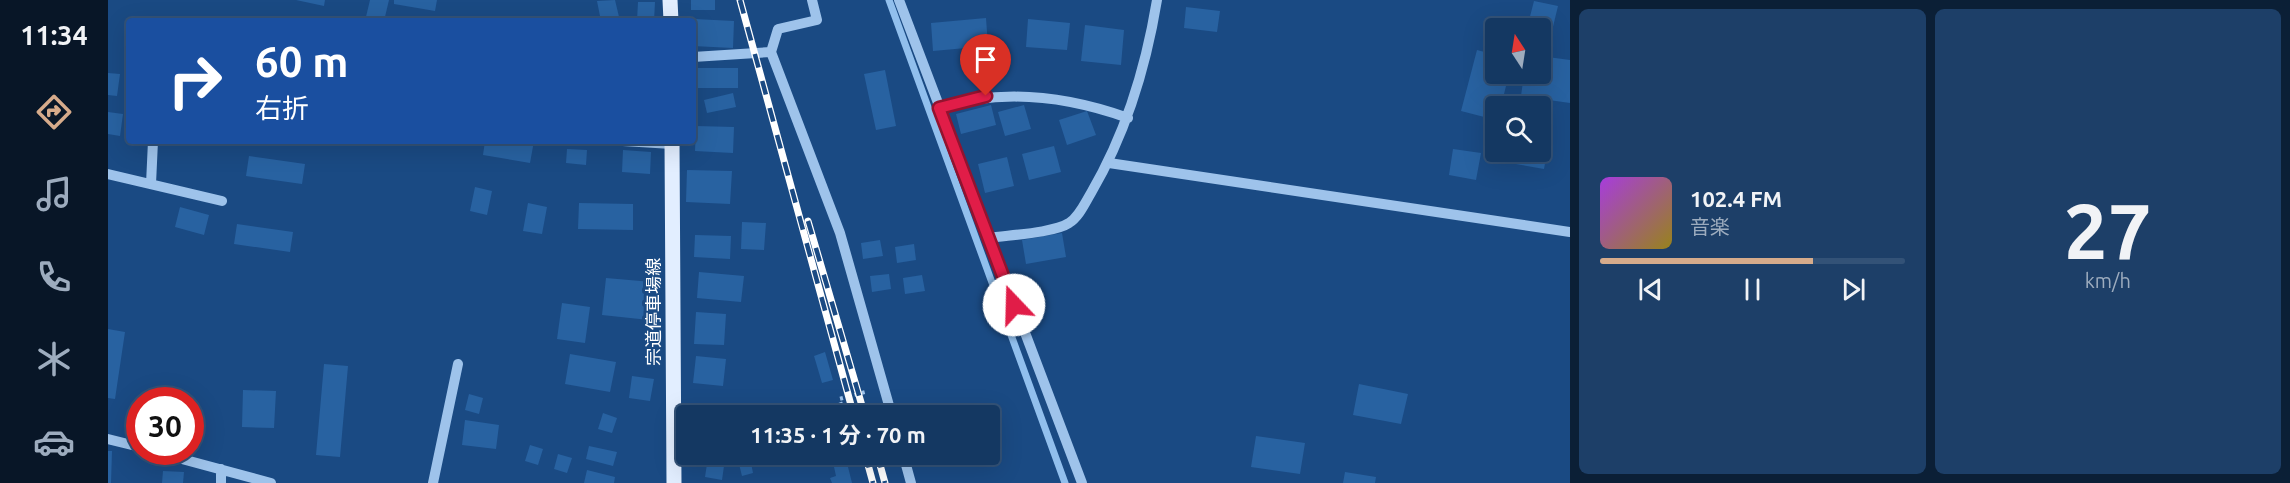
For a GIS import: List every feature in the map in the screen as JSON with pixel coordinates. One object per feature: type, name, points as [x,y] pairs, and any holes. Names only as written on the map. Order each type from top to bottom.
[{"type":"main road","points":[[670,0],[670,18]]},
{"type":"main road","name":"宗道停車場線","points":[[672,144],[674,483]]},
{"type":"street","points":[[812,0],[817,20],[778,29],[771,52],[840,233],[889,405]]},
{"type":"street","points":[[899,0],[1082,483]]},
{"type":"street","points":[[989,238],[1059,227],[1070,223],[1080,211],[1109,163],[1128,118],[1157,0]]},
{"type":"street","points":[[696,57],[771,52]]},
{"type":"street","points":[[939,108],[986,96],[1019,96],[1075,102],[1128,118]]},
{"type":"street","points":[[151,184],[153,144]]},
{"type":"street","points":[[1109,163],[1570,232]]},
{"type":"street","points":[[108,174],[222,201]]},
{"type":"street","points":[[433,483],[458,363]]},
{"type":"street","points":[[108,439],[126,444]]},
{"type":"street","points":[[203,465],[271,483]]},
{"type":"street","points":[[906,465],[910,483]]},
{"type":"street","points":[[221,470],[221,483]]},
{"type":"path","points":[[841,405],[839,399],[873,390]]},
{"type":"building","points":[[296,0],[325,0],[324,6]]},
{"type":"building","points":[[370,0],[389,0],[385,18],[366,18]]},
{"type":"building","points":[[394,0],[437,0],[435,11],[394,4]]},
{"type":"building","points":[[615,0],[619,18],[600,18],[597,1]]},
{"type":"building","points":[[691,0],[715,0],[715,10],[691,10]]},
{"type":"building","points":[[1534,1],[1558,6],[1551,35],[1551,18],[1530,18]]},
{"type":"building","points":[[638,2],[655,2],[654,18],[637,18]]},
{"type":"building","points":[[1186,7],[1220,11],[1217,32],[1184,28]]},
{"type":"building","points":[[986,18],[988,46],[933,51],[931,23]]},
{"type":"building","points":[[696,19],[734,21],[733,48],[696,46]]},
{"type":"building","points":[[1028,19],[1070,23],[1067,50],[1026,47]]},
{"type":"building","points":[[1085,25],[1124,30],[1121,65],[1081,61]]},
{"type":"building","points":[[1477,50],[1485,52],[1485,84],[1506,84],[1504,96],[1485,96],[1485,117],[1461,111]]},
{"type":"building","points":[[1551,57],[1570,60],[1570,103],[1551,100],[1551,96],[1521,96],[1523,84],[1551,84]]},
{"type":"building","points":[[696,68],[738,68],[738,88],[696,88]]},
{"type":"building","points":[[885,70],[896,126],[876,130],[864,74]]},
{"type":"building","points":[[108,73],[120,74],[117,96],[108,95]]},
{"type":"building","points":[[733,93],[736,107],[707,113],[704,100]]},
{"type":"building","points":[[991,105],[996,125],[961,134],[956,114]]},
{"type":"building","points":[[1024,105],[1031,129],[1005,136],[998,112]]},
{"type":"building","points":[[1087,111],[1096,135],[1067,145],[1059,120]]},
{"type":"building","points":[[108,112],[123,114],[120,136],[108,134]]},
{"type":"building","points":[[696,126],[734,127],[733,153],[695,151]]},
{"type":"building","points":[[485,144],[533,144],[530,163],[483,155]]},
{"type":"building","points":[[1054,146],[1061,172],[1029,180],[1022,154]]},
{"type":"building","points":[[567,149],[587,150],[586,165],[566,163]]},
{"type":"building","points":[[1453,149],[1481,153],[1476,180],[1449,175]]},
{"type":"building","points":[[623,150],[651,152],[650,174],[622,172]]},
{"type":"building","points":[[249,156],[305,164],[302,184],[246,176]]},
{"type":"building","points":[[1007,157],[1014,186],[985,193],[978,164]]},
{"type":"building","points":[[1510,162],[1545,162],[1544,169]]},
{"type":"building","points":[[687,170],[732,171],[730,204],[686,202]]},
{"type":"building","points":[[475,187],[492,191],[487,215],[470,211]]},
{"type":"building","points":[[528,203],[547,207],[542,234],[523,231]]},
{"type":"building","points":[[579,203],[633,204],[633,230],[578,229]]},
{"type":"building","points":[[180,207],[209,215],[204,235],[175,227]]},
{"type":"building","points":[[742,222],[766,223],[764,250],[741,249]]},
{"type":"building","points":[[237,224],[293,232],[290,252],[234,244]]},
{"type":"building","points":[[1062,233],[1066,257],[1026,264],[1022,240]]},
{"type":"building","points":[[695,235],[731,236],[730,259],[694,257]]},
{"type":"building","points":[[880,240],[883,256],[863,259],[861,243]]},
{"type":"building","points":[[914,244],[916,260],[897,263],[895,247]]},
{"type":"building","points":[[699,272],[744,276],[741,302],[697,298]]},
{"type":"building","points":[[889,274],[891,289],[872,292],[870,276]]},
{"type":"building","points":[[922,275],[925,291],[905,294],[903,278]]},
{"type":"building","points":[[606,278],[652,282],[649,320],[602,315]]},
{"type":"building","points":[[562,303],[590,307],[585,343],[557,339]]},
{"type":"building","points":[[696,312],[726,314],[724,345],[694,344]]},
{"type":"building","points":[[108,329],[125,332],[115,399],[108,398]]},
{"type":"building","points":[[825,352],[833,380],[822,383],[814,356]]},
{"type":"building","points":[[570,354],[616,362],[610,392],[565,384]]},
{"type":"building","points":[[696,356],[726,359],[723,386],[693,383]]},
{"type":"building","points":[[324,364],[348,366],[340,457],[316,455]]},
{"type":"building","points":[[632,376],[654,379],[650,401],[629,398]]},
{"type":"building","points":[[1359,384],[1408,394],[1401,424],[1353,415]]},
{"type":"building","points":[[243,390],[276,391],[274,428],[242,427]]},
{"type":"building","points":[[469,394],[483,398],[479,414],[465,410]]},
{"type":"building","points":[[603,413],[617,418],[612,433],[598,429]]},
{"type":"building","points":[[465,420],[499,425],[496,449],[462,445]]},
{"type":"building","points":[[1256,436],[1305,443],[1300,474],[1251,467]]},
{"type":"building","points":[[530,445],[543,449],[538,465],[525,461]]},
{"type":"building","points":[[589,446],[617,452],[613,466],[586,459]]},
{"type":"building","points":[[108,451],[112,451],[111,483],[108,483]]},
{"type":"building","points":[[558,454],[572,458],[567,473],[554,469]]},
{"type":"building","points":[[707,465],[724,466],[722,480],[705,477]]},
{"type":"building","points":[[739,465],[751,465],[753,473],[742,476]]},
{"type":"building","points":[[848,465],[852,483],[832,483],[830,478],[836,476],[834,467]]},
{"type":"building","points":[[587,470],[615,477],[614,483],[584,483]]},
{"type":"building","points":[[163,471],[184,472],[183,483],[162,483]]},
{"type":"building","points":[[1345,472],[1376,477],[1375,483],[1343,483]]},
{"type":"waterway","points":[[889,0],[1065,483]]},
{"type":"railway","points":[[740,0],[851,405]]},
{"type":"railway","points":[[808,221],[862,405]]},
{"type":"railway","points":[[868,465],[873,483]]},
{"type":"railway","points":[[880,465],[885,483]]},
{"type":"route","points":[[986,96],[939,108],[1014,305]]}]
